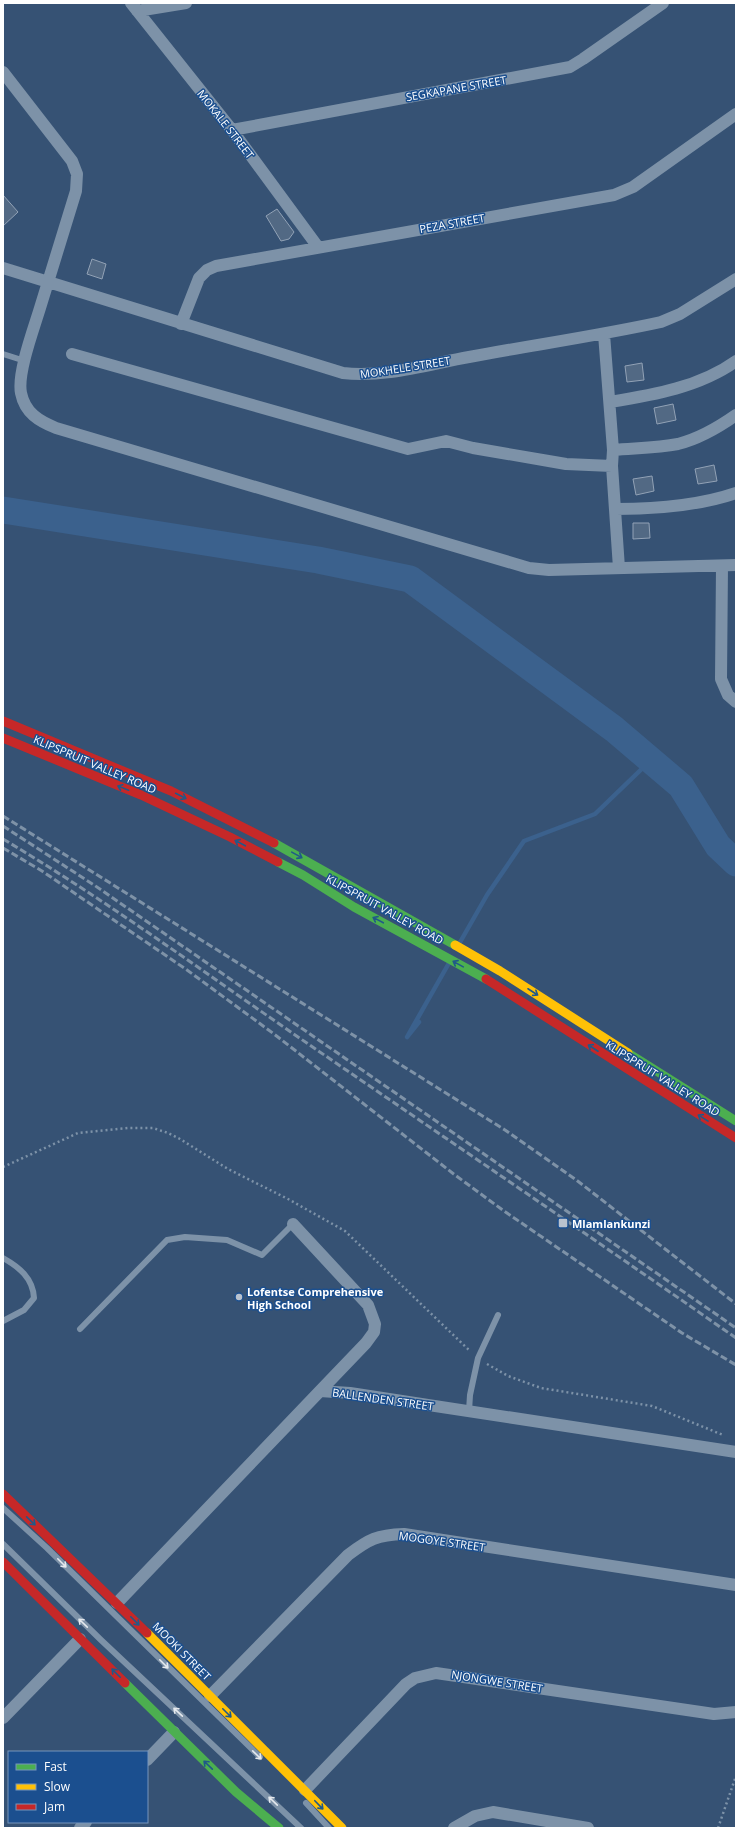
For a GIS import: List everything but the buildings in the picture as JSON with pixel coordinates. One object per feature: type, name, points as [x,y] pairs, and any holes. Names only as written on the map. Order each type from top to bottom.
[{"type":"main road","name":"KLIPSPRUIT VALLEY ROAD","points":[[3,721],[171,791],[284,848],[422,925],[500,971],[736,1122]]},
{"type":"main road","name":"KLIPSPRUIT VALLEY ROAD","points":[[3,738],[141,795],[230,837],[303,875],[354,907],[493,983],[736,1138]]},
{"type":"main road","name":"MOOKI STREET","points":[[3,1494],[117,1603],[210,1696],[302,1793],[342,1828]]},
{"type":"main road","points":[[3,1562],[174,1732],[272,1826]]},
{"type":"street","points":[[134,7],[186,3]]},
{"type":"street","name":"SEGKAPANE STREET","points":[[232,130],[570,67],[663,3]]},
{"type":"street","name":"MOKALE STREET","points":[[134,7],[232,130],[318,247]]},
{"type":"street","points":[[3,72],[72,161],[77,174],[76,191],[25,361],[20,384],[24,402],[32,415],[38,420],[56,428],[529,568],[548,570],[736,565]]},
{"type":"street","name":"PEZA STREET","points":[[181,324],[199,278],[207,270],[223,264],[614,195],[633,187],[736,114]]},
{"type":"street","name":"MOKHELE STREET","points":[[3,268],[181,324],[354,375],[368,375],[414,368],[604,334],[661,322],[673,317],[736,279]]},
{"type":"street","points":[[604,334],[610,402],[613,450],[612,466],[619,568]]},
{"type":"street","points":[[72,354],[408,449],[446,441],[473,448],[566,464],[612,466]]},
{"type":"street","points":[[610,402],[641,397],[704,379],[725,369],[736,361]]},
{"type":"street","points":[[613,450],[679,444],[724,424],[736,415]]},
{"type":"street","points":[[616,509],[640,509],[704,502],[736,493]]},
{"type":"street","points":[[722,566],[721,679],[728,695],[736,702]]},
{"type":"street","points":[[293,1224],[368,1305],[375,1324],[374,1332],[366,1343],[320,1391]]},
{"type":"street","name":"BALLENDEN STREET","points":[[117,1603],[320,1391],[350,1393],[736,1452]]},
{"type":"street","name":"MOGOYE STREET","points":[[210,1696],[348,1555],[372,1538],[388,1534],[404,1534],[736,1585]]},
{"type":"street","points":[[3,1718],[80,1639]]},
{"type":"street","name":"NJONGWE STREET","points":[[302,1793],[406,1684],[415,1678],[436,1673],[714,1714],[736,1712]]},
{"type":"street","points":[[148,1759],[174,1732]]},
{"type":"street","points":[[454,1828],[476,1816],[492,1812],[588,1828]]},
{"type":"lane","points":[[3,354],[25,361]]},
{"type":"lane","points":[[80,1329],[167,1240],[185,1237],[227,1240],[262,1255],[293,1224]]},
{"type":"lane","points":[[3,1258],[15,1264],[24,1272],[31,1285],[34,1298],[24,1310],[3,1321]]},
{"type":"lane","points":[[469,1411],[470,1395],[478,1358],[498,1315]]},
{"type":"lane","name":"MOOKI STREET","points":[[3,1508],[47,1548],[265,1763]]},
{"type":"lane","points":[[3,1544],[101,1640],[301,1828]]},
{"type":"lane","name":"MOOKI STREET","points":[[302,1793],[329,1828]]},
{"type":"path","points":[[3,1167],[78,1133],[128,1128],[153,1128],[168,1133],[186,1142],[228,1169],[269,1189],[345,1231],[478,1358],[508,1376],[541,1388],[652,1406],[729,1438]]},
{"type":"path","points":[[718,1828],[736,1776]]},
{"type":"waterway","points":[[3,510],[318,560],[410,579],[614,729],[681,786],[718,846],[736,863]]},
{"type":"waterway","points":[[459,944],[487,895],[524,841],[595,814],[651,760]]},
{"type":"waterway","points":[[419,1022],[407,1037],[449,963]]},
{"type":"railway","points":[[3,816],[505,1130],[575,1179],[736,1304]]},
{"type":"railway","points":[[3,826],[94,885],[736,1328]]},
{"type":"railway","points":[[3,839],[83,889],[162,942],[736,1338]]},
{"type":"railway","points":[[3,848],[42,871],[187,970],[274,1034],[455,1175],[504,1211],[682,1333],[736,1365]]},
{"type":"traffic: fast","points":[[274,843],[455,945]]},
{"type":"traffic: fast","points":[[278,862],[303,875],[354,907],[486,979]]},
{"type":"traffic: fast","points":[[628,1053],[736,1121]]},
{"type":"traffic: fast","points":[[125,1683],[236,1792],[279,1828]]},
{"type":"traffic: slow","points":[[455,945],[500,971],[628,1053]]},
{"type":"traffic: slow","points":[[147,1633],[342,1828]]},
{"type":"traffic: jam","points":[[3,721],[171,791],[274,843]]},
{"type":"traffic: jam","points":[[3,738],[141,795],[230,837],[278,862]]},
{"type":"traffic: jam","points":[[486,979],[736,1138]]},
{"type":"traffic: jam","points":[[3,1494],[147,1633]]},
{"type":"traffic: jam","points":[[3,1562],[125,1683]]},
{"type":"place","name":"Mlamlankunzi","points":[[563,1223]]},
{"type":"place","name":"Lofentse Comprehensive High School","points":[[239,1297]]}]
